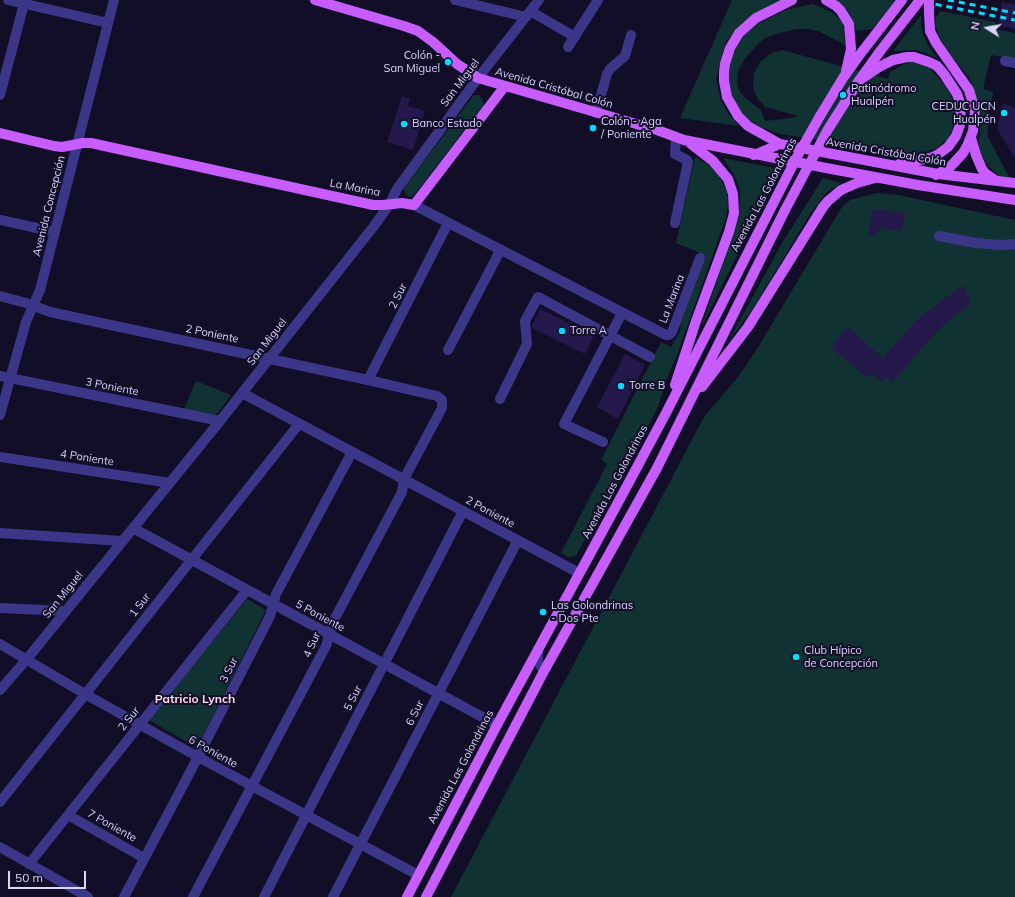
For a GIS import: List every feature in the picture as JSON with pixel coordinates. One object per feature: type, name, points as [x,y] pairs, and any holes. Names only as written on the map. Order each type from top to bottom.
[{"type":"main road","name":"Avenida Cristóbal Colón","points":[[314,0],[418,31],[433,42],[457,64],[478,78],[657,130],[680,139],[879,178],[1015,200]]},
{"type":"main road","points":[[780,144],[748,126],[734,110],[726,93],[724,72],[730,48],[742,30],[756,18],[792,0]]},
{"type":"main road","points":[[826,0],[841,11],[849,24],[851,49],[843,78]]},
{"type":"main road","points":[[843,78],[902,0]]},
{"type":"main road","points":[[426,897],[544,671],[657,468],[771,237],[820,144],[858,82],[920,0]]},
{"type":"main road","points":[[905,182],[925,179],[938,174],[951,166],[965,150],[971,138],[975,117],[972,96],[966,84],[936,43],[930,31],[928,13],[930,0]]},
{"type":"main road","points":[[858,82],[885,63],[892,60],[907,57],[922,59],[937,66],[944,74],[960,100],[962,113],[960,125],[953,141],[948,147],[937,155],[916,161],[889,164]]},
{"type":"main road","name":"Avenida Las Golondrinas","points":[[407,897],[538,648],[666,413],[798,155],[843,78]]},
{"type":"main road","points":[[414,205],[505,86]]},
{"type":"main road","name":"La Marina","points":[[0,133],[62,147],[91,142],[362,202],[378,205],[402,203],[414,205]]},
{"type":"main road","points":[[971,138],[982,169],[985,173],[996,180]]},
{"type":"main road","points":[[666,413],[696,321],[729,232],[734,213],[731,186],[724,174],[705,154],[680,139]]},
{"type":"main road","name":"Avenida Cristóbal Colón","points":[[780,144],[938,174],[1015,183]]},
{"type":"main road","points":[[754,154],[780,144]]},
{"type":"main road","points":[[691,401],[748,327],[828,200],[846,187],[879,178]]},
{"type":"main road","points":[[497,725],[502,734],[504,747]]},
{"type":"street","points":[[8,0],[25,2],[108,22]]},
{"type":"street","name":"Avenida Concepción","points":[[0,415],[26,322],[40,290],[114,0]]},
{"type":"street","points":[[455,0],[528,14],[575,37]]},
{"type":"street","name":"San Miguel","points":[[0,690],[27,659],[220,421],[374,226],[389,205],[397,189],[478,78],[539,0]]},
{"type":"street","points":[[568,47],[598,0]]},
{"type":"street","points":[[0,96],[25,2]]},
{"type":"street","points":[[596,112],[607,74],[610,69],[625,56],[631,35]]},
{"type":"street","points":[[1005,61],[1015,63]]},
{"type":"street","points":[[675,224],[688,163],[687,160],[675,154],[680,139]]},
{"type":"street","name":"La Marina","points":[[414,205],[500,251],[666,335],[671,334],[700,258]]},
{"type":"street","points":[[0,220],[55,232]]},
{"type":"street","name":"2 Sur","points":[[368,380],[448,223]]},
{"type":"street","points":[[940,236],[982,243],[1001,245],[1015,244]]},
{"type":"street","points":[[448,350],[500,251]]},
{"type":"street","name":"2 Poniente","points":[[0,296],[26,303],[50,312],[368,380],[437,396],[442,400]]},
{"type":"street","points":[[500,399],[527,344],[525,321],[538,297],[650,357]]},
{"type":"street","points":[[603,442],[564,424],[622,313]]},
{"type":"street","name":"3 Poniente","points":[[0,376],[220,421]]},
{"type":"street","name":"2 Poniente","points":[[242,393],[579,572]]},
{"type":"street","name":"4 Sur","points":[[193,897],[326,646],[333,622],[402,492],[404,479],[442,408],[442,400]]},
{"type":"street","name":"1 Sur","points":[[0,802],[299,424]]},
{"type":"street","name":"3 Sur","points":[[124,897],[270,616],[276,594],[352,452]]},
{"type":"street","name":"4 Poniente","points":[[0,457],[170,483]]},
{"type":"street","name":"5 Sur","points":[[264,897],[463,511]]},
{"type":"street","name":"5 Poniente","points":[[133,528],[497,725]]},
{"type":"street","points":[[0,533],[122,541]]},
{"type":"street","name":"6 Sur","points":[[333,897],[518,540]]},
{"type":"street","name":"2 Sur","points":[[29,864],[247,590]]},
{"type":"street","points":[[0,608],[66,611]]},
{"type":"street","name":"6 Poniente","points":[[0,644],[85,694],[198,757],[418,875]]},
{"type":"street","points":[[538,648],[538,662],[544,671]]},
{"type":"street","name":"7 Poniente","points":[[68,815],[144,858]]},
{"type":"street","points":[[0,847],[88,897]]},
{"type":"green space","points":[[732,0],[784,0],[743,22],[726,41],[716,79],[721,101],[728,113],[739,126],[680,118]]},
{"type":"green space","points":[[835,0],[895,1],[872,29],[857,31],[847,10]]},
{"type":"green space","points":[[813,4],[833,13],[843,22],[845,45],[818,31],[808,29],[796,29],[763,39],[744,60],[738,71],[737,84],[744,97],[761,110],[765,121],[799,116],[765,107],[757,98],[753,86],[754,73],[760,62],[770,54],[782,50],[888,79],[890,72],[910,61],[921,63],[929,68],[945,85],[951,96],[956,112],[952,130],[948,139],[935,149],[914,155],[780,134],[763,128],[751,121],[742,113],[730,90],[728,79],[730,62],[739,40],[752,28],[765,20],[789,9]]},
{"type":"green space","points":[[940,11],[996,22],[995,29],[1015,33],[1015,59],[991,55],[983,89],[993,92],[987,135],[1011,181],[1000,177],[989,167],[979,151],[981,114],[969,77],[944,48],[938,35],[936,18]]},
{"type":"green space","points":[[921,15],[921,27],[924,36],[929,47],[938,59],[916,50],[893,51]]},
{"type":"green space","points":[[474,95],[480,95],[484,104],[415,194],[411,197],[408,196],[404,189],[407,184]]},
{"type":"green space","points":[[695,157],[711,166],[727,191],[728,204],[726,218],[677,355],[666,381],[658,407],[619,484],[604,503],[576,556],[568,557],[561,553],[607,464],[601,460],[661,342],[671,347],[680,331],[681,323],[705,255],[676,243]]},
{"type":"green space","points":[[723,158],[780,169],[701,328],[739,215],[740,189],[734,175]]},
{"type":"green space","points":[[823,178],[841,183],[826,193],[810,214],[754,307],[728,342],[782,243]]},
{"type":"green space","name":"Club Hípico de Concepción","points":[[877,193],[898,195],[1015,220],[1015,897],[451,897],[704,417],[738,377],[757,349],[842,207],[850,200]]},
{"type":"green space","points":[[196,381],[231,395],[217,414],[210,415],[184,409]]},
{"type":"green space","points":[[247,599],[266,610],[197,748],[149,720]]},
{"type":"building","points":[[1002,2],[1015,5],[1015,29],[998,25]]},
{"type":"building","points":[[402,96],[410,99],[408,106],[425,111],[413,150],[387,142]]},
{"type":"building","points":[[1003,104],[1015,108],[1015,158],[997,129]]},
{"type":"building","points":[[873,209],[906,213],[902,231],[880,228],[875,236],[868,234]]},
{"type":"building","points":[[963,285],[971,304],[944,324],[892,383],[886,377],[881,382],[872,374],[866,377],[831,348],[847,326],[883,358],[915,321]]},
{"type":"building","name":"Torre A","points":[[540,309],[594,335],[585,354],[532,328]]},
{"type":"building","name":"Torre B","points":[[625,354],[645,365],[618,419],[597,407]]},
{"type":"railway","points":[[914,0],[1015,20]]},
{"type":"railway","points":[[948,0],[1015,13]]},
{"type":"place","name":"Colón - San Miguel","points":[[448,62]]},
{"type":"place","name":"Patinódromo Hualpén","points":[[843,95]]},
{"type":"place","name":"CEDUC UCN Hualpén","points":[[1004,113]]},
{"type":"place","name":"Banco Estado","points":[[404,124]]},
{"type":"place","name":"Colón - Aga / Poniente","points":[[593,128]]},
{"type":"place","name":"Torre A","points":[[562,331]]},
{"type":"place","name":"Torre B","points":[[621,386]]},
{"type":"place","name":"Las Golondrinas - Dos Pte","points":[[543,612]]},
{"type":"place","name":"Club Hípico de Concepción","points":[[796,657]]},
{"type":"district","name":"Patricio Lynch","points":[[195,699]]}]
